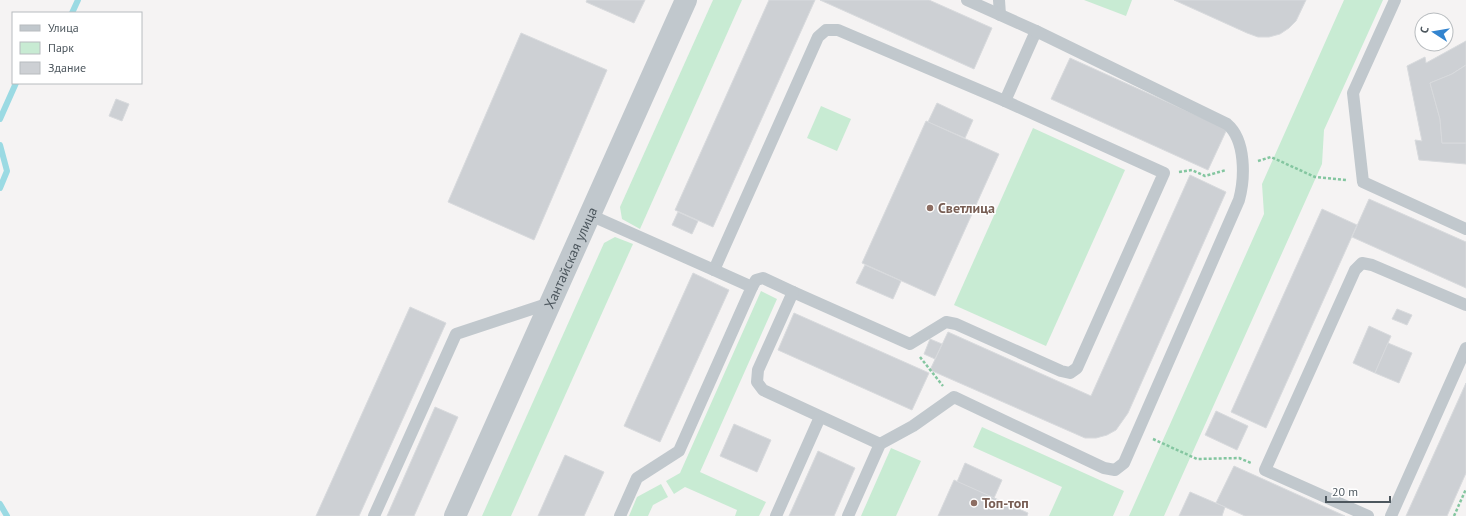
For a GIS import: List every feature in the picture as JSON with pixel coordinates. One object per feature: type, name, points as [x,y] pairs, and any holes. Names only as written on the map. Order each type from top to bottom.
[{"type":"street","name":"Хантайская улица","points":[[455,516],[686,0]]},
{"type":"lane","points":[[848,516],[880,444],[913,426],[954,397],[1104,468],[1115,470],[1124,463],[1239,200],[1243,186],[1243,166],[1237,137],[1234,130],[1227,124],[1036,31],[967,0]]},
{"type":"lane","points":[[998,0],[1000,15]]},
{"type":"lane","points":[[1395,0],[1353,93],[1363,182],[1466,229]]},
{"type":"lane","points":[[620,516],[637,478],[679,451],[756,280],[763,278],[910,344],[946,322],[956,324],[1061,371],[1070,373],[1077,368],[1164,173],[1005,101],[838,30],[826,30],[818,37],[714,270]]},
{"type":"lane","points":[[1005,101],[1036,31]]},
{"type":"lane","points":[[590,215],[752,287]]},
{"type":"lane","points":[[1368,516],[1265,470],[1355,270],[1362,263],[1372,265],[1466,305]]},
{"type":"lane","points":[[793,292],[758,370],[757,382],[763,390],[880,444]]},
{"type":"lane","points":[[374,516],[456,334],[550,303]]},
{"type":"lane","points":[[1391,516],[1466,348]]},
{"type":"lane","points":[[776,516],[820,417]]},
{"type":"path","points":[[1164,173],[1192,170],[1205,176],[1272,157],[1316,177],[1363,182]]},
{"type":"path","points":[[910,344],[930,372],[954,397]]},
{"type":"path","points":[[1156,440],[1197,458],[1239,458],[1265,470]]},
{"type":"path","points":[[1454,516],[1466,489]]},
{"type":"green space","points":[[713,0],[742,0],[640,229],[622,219],[620,207]]},
{"type":"green space","points":[[1084,0],[1132,0],[1126,16]]},
{"type":"green space","points":[[1344,0],[1383,0],[1324,130],[1322,164],[1164,516],[1129,516],[1264,214],[1262,184]]},
{"type":"green space","points":[[821,106],[851,119],[837,151],[807,138]]},
{"type":"green space","points":[[1033,128],[1125,170],[1046,346],[954,305]]},
{"type":"green space","points":[[615,237],[633,244],[511,516],[482,516],[604,243]]},
{"type":"green space","points":[[761,291],[777,299],[700,472],[766,502],[759,516],[735,516],[737,510],[685,487],[674,494],[666,481],[680,473]]},
{"type":"green space","points":[[982,427],[1124,491],[1113,516],[1049,516],[1062,487],[973,447]]},
{"type":"green space","points":[[891,448],[921,461],[896,516],[861,516]]},
{"type":"green space","points":[[661,484],[668,497],[653,505],[648,516],[629,516],[637,497]]},
{"type":"building","points":[[587,0],[645,0],[634,23],[586,2]]},
{"type":"building","points":[[769,0],[815,0],[713,227],[675,210]]},
{"type":"building","points":[[820,0],[929,0],[992,28],[974,69]]},
{"type":"building","points":[[1174,0],[1306,0],[1296,21],[1289,28],[1280,34],[1269,37],[1258,37]]},
{"type":"building","points":[[521,33],[607,70],[534,240],[448,202]]},
{"type":"building","points":[[1466,41],[1466,65],[1452,74],[1430,83],[1440,119],[1442,143],[1466,143],[1466,164],[1419,160],[1415,140],[1422,141],[1407,66],[1425,57],[1426,63],[1446,52],[1454,52],[1454,48]]},
{"type":"building","points":[[1070,58],[1227,129],[1208,170],[1051,99]]},
{"type":"building","points":[[1466,65],[1466,143],[1442,143],[1440,119],[1430,83],[1452,74]]},
{"type":"building","points":[[116,99],[129,104],[122,121],[109,116]]},
{"type":"building","points":[[937,103],[973,120],[965,138],[928,122]]},
{"type":"building","name":"Светлица","points":[[926,121],[999,154],[935,296],[862,263]]},
{"type":"building","points":[[1190,175],[1226,192],[1128,413],[1116,430],[1107,435],[1096,438],[1085,438],[930,370],[948,332],[1091,396]]},
{"type":"building","points":[[1369,199],[1466,242],[1466,288],[1352,237]]},
{"type":"building","points":[[1322,209],[1357,225],[1266,428],[1231,412]]},
{"type":"building","points":[[678,212],[698,221],[692,234],[672,225]]},
{"type":"building","points":[[865,265],[901,281],[893,299],[856,283]]},
{"type":"building","points":[[693,273],[729,290],[660,442],[624,426]]},
{"type":"building","points":[[410,307],[446,323],[359,516],[316,516]]},
{"type":"building","points":[[1397,309],[1412,315],[1407,325],[1392,319]]},
{"type":"building","points":[[794,313],[929,373],[912,410],[778,350]]},
{"type":"building","points":[[1369,326],[1391,336],[1375,373],[1353,363]]},
{"type":"building","points":[[930,339],[942,344],[935,359],[924,354]]},
{"type":"building","points":[[1388,343],[1412,353],[1399,383],[1375,373]]},
{"type":"building","points":[[1466,383],[1466,473],[1447,516],[1406,516]]},
{"type":"building","points":[[435,407],[458,417],[414,516],[387,516]]},
{"type":"building","points":[[1216,411],[1248,426],[1237,450],[1205,435]]},
{"type":"building","points":[[734,424],[771,440],[757,472],[720,456]]},
{"type":"building","points":[[818,451],[855,468],[834,516],[789,516]]},
{"type":"building","points":[[565,455],[604,472],[584,516],[538,516]]},
{"type":"building","points":[[965,463],[1002,480],[994,498],[957,482]]},
{"type":"building","points":[[1234,466],[1345,516],[1245,516],[1216,503]]},
{"type":"building","name":"Топ-топ","points":[[954,480],[1028,513],[1027,516],[938,516]]},
{"type":"building","points":[[1190,492],[1225,507],[1222,516],[1179,516]]},
{"type":"waterway","points":[[72,12],[78,0]]},
{"type":"waterway","points":[[0,119],[16,84]]},
{"type":"waterway","points":[[0,145],[7,171],[0,188]]},
{"type":"waterway","points":[[0,504],[7,516]]},
{"type":"place","name":"Светлица","points":[[930,208]]},
{"type":"place","name":"Топ-топ","points":[[974,503]]}]
